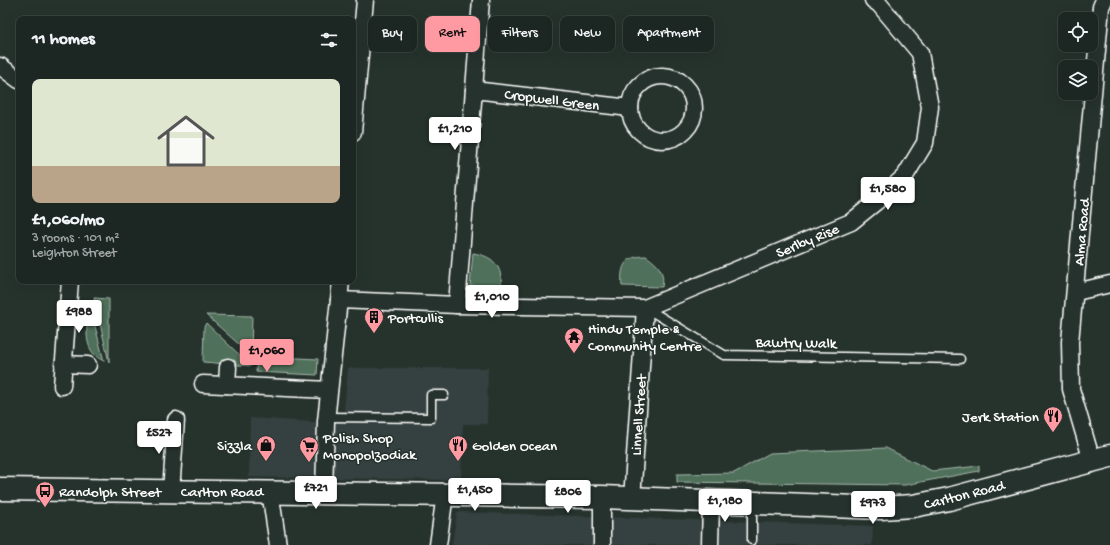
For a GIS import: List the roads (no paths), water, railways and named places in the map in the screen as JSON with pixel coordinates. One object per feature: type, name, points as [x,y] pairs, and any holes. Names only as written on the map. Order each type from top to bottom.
[{"type":"main road","name":"Carlton Road","points":[[0,489],[171,492],[270,491],[602,497],[881,508],[913,506],[949,499],[1101,459]]},
{"type":"street","points":[[356,99],[365,0]]},
{"type":"street","points":[[457,305],[481,0]]},
{"type":"street","name":"Serlby Rise","points":[[645,308],[851,222],[905,176],[925,143],[930,107],[920,53],[879,4],[873,0]]},
{"type":"street","name":"Alma Road","points":[[1101,459],[1071,390],[1070,342],[1076,292],[1102,7],[1104,0]]},
{"type":"street","points":[[0,66],[16,78]]},
{"type":"street","points":[[669,76],[682,83],[691,94],[695,108],[692,122],[683,133],[671,140],[656,140],[642,134],[633,122],[630,108],[633,94],[642,83],[655,77],[669,76]]},
{"type":"street","name":"Cropwell Green","points":[[474,90],[630,108]]},
{"type":"street","points":[[62,386],[70,284]]},
{"type":"street","points":[[324,493],[329,390],[341,284]]},
{"type":"street","points":[[1076,292],[1110,284]]},
{"type":"street","points":[[339,300],[457,305],[645,308]]},
{"type":"street","name":"Linnell Street","points":[[632,499],[645,308]]},
{"type":"street","points":[[63,364],[88,365]]},
{"type":"street","points":[[227,385],[228,367]]},
{"type":"street","points":[[203,384],[329,390]]},
{"type":"street","points":[[171,492],[176,420]]},
{"type":"street","points":[[270,491],[278,545]]},
{"type":"street","points":[[438,545],[445,494]]},
{"type":"street","points":[[602,497],[602,545]]},
{"type":"street","points":[[710,545],[711,502]]},
{"type":"lane","name":"Bawtry Walk","points":[[645,308],[724,355],[960,359]]},
{"type":"lane","points":[[327,416],[430,418],[431,394],[444,395]]},
{"type":"lane","points":[[752,503],[752,540]]},
{"type":"place","name":"Portcullis","points":[[374,334]]},
{"type":"place","name":"Hindu Temple & Community Centre","points":[[574,354]]},
{"type":"place","name":"Jerk Station","points":[[1053,433]]},
{"type":"place","name":"Sizzla","points":[[266,462]]},
{"type":"place","name":"Golden Ocean","points":[[458,462]]},
{"type":"place","name":"Polish Shop Monopolzodiak","points":[[309,463]]},
{"type":"place","name":"Randolph Street","points":[[45,508]]}]
